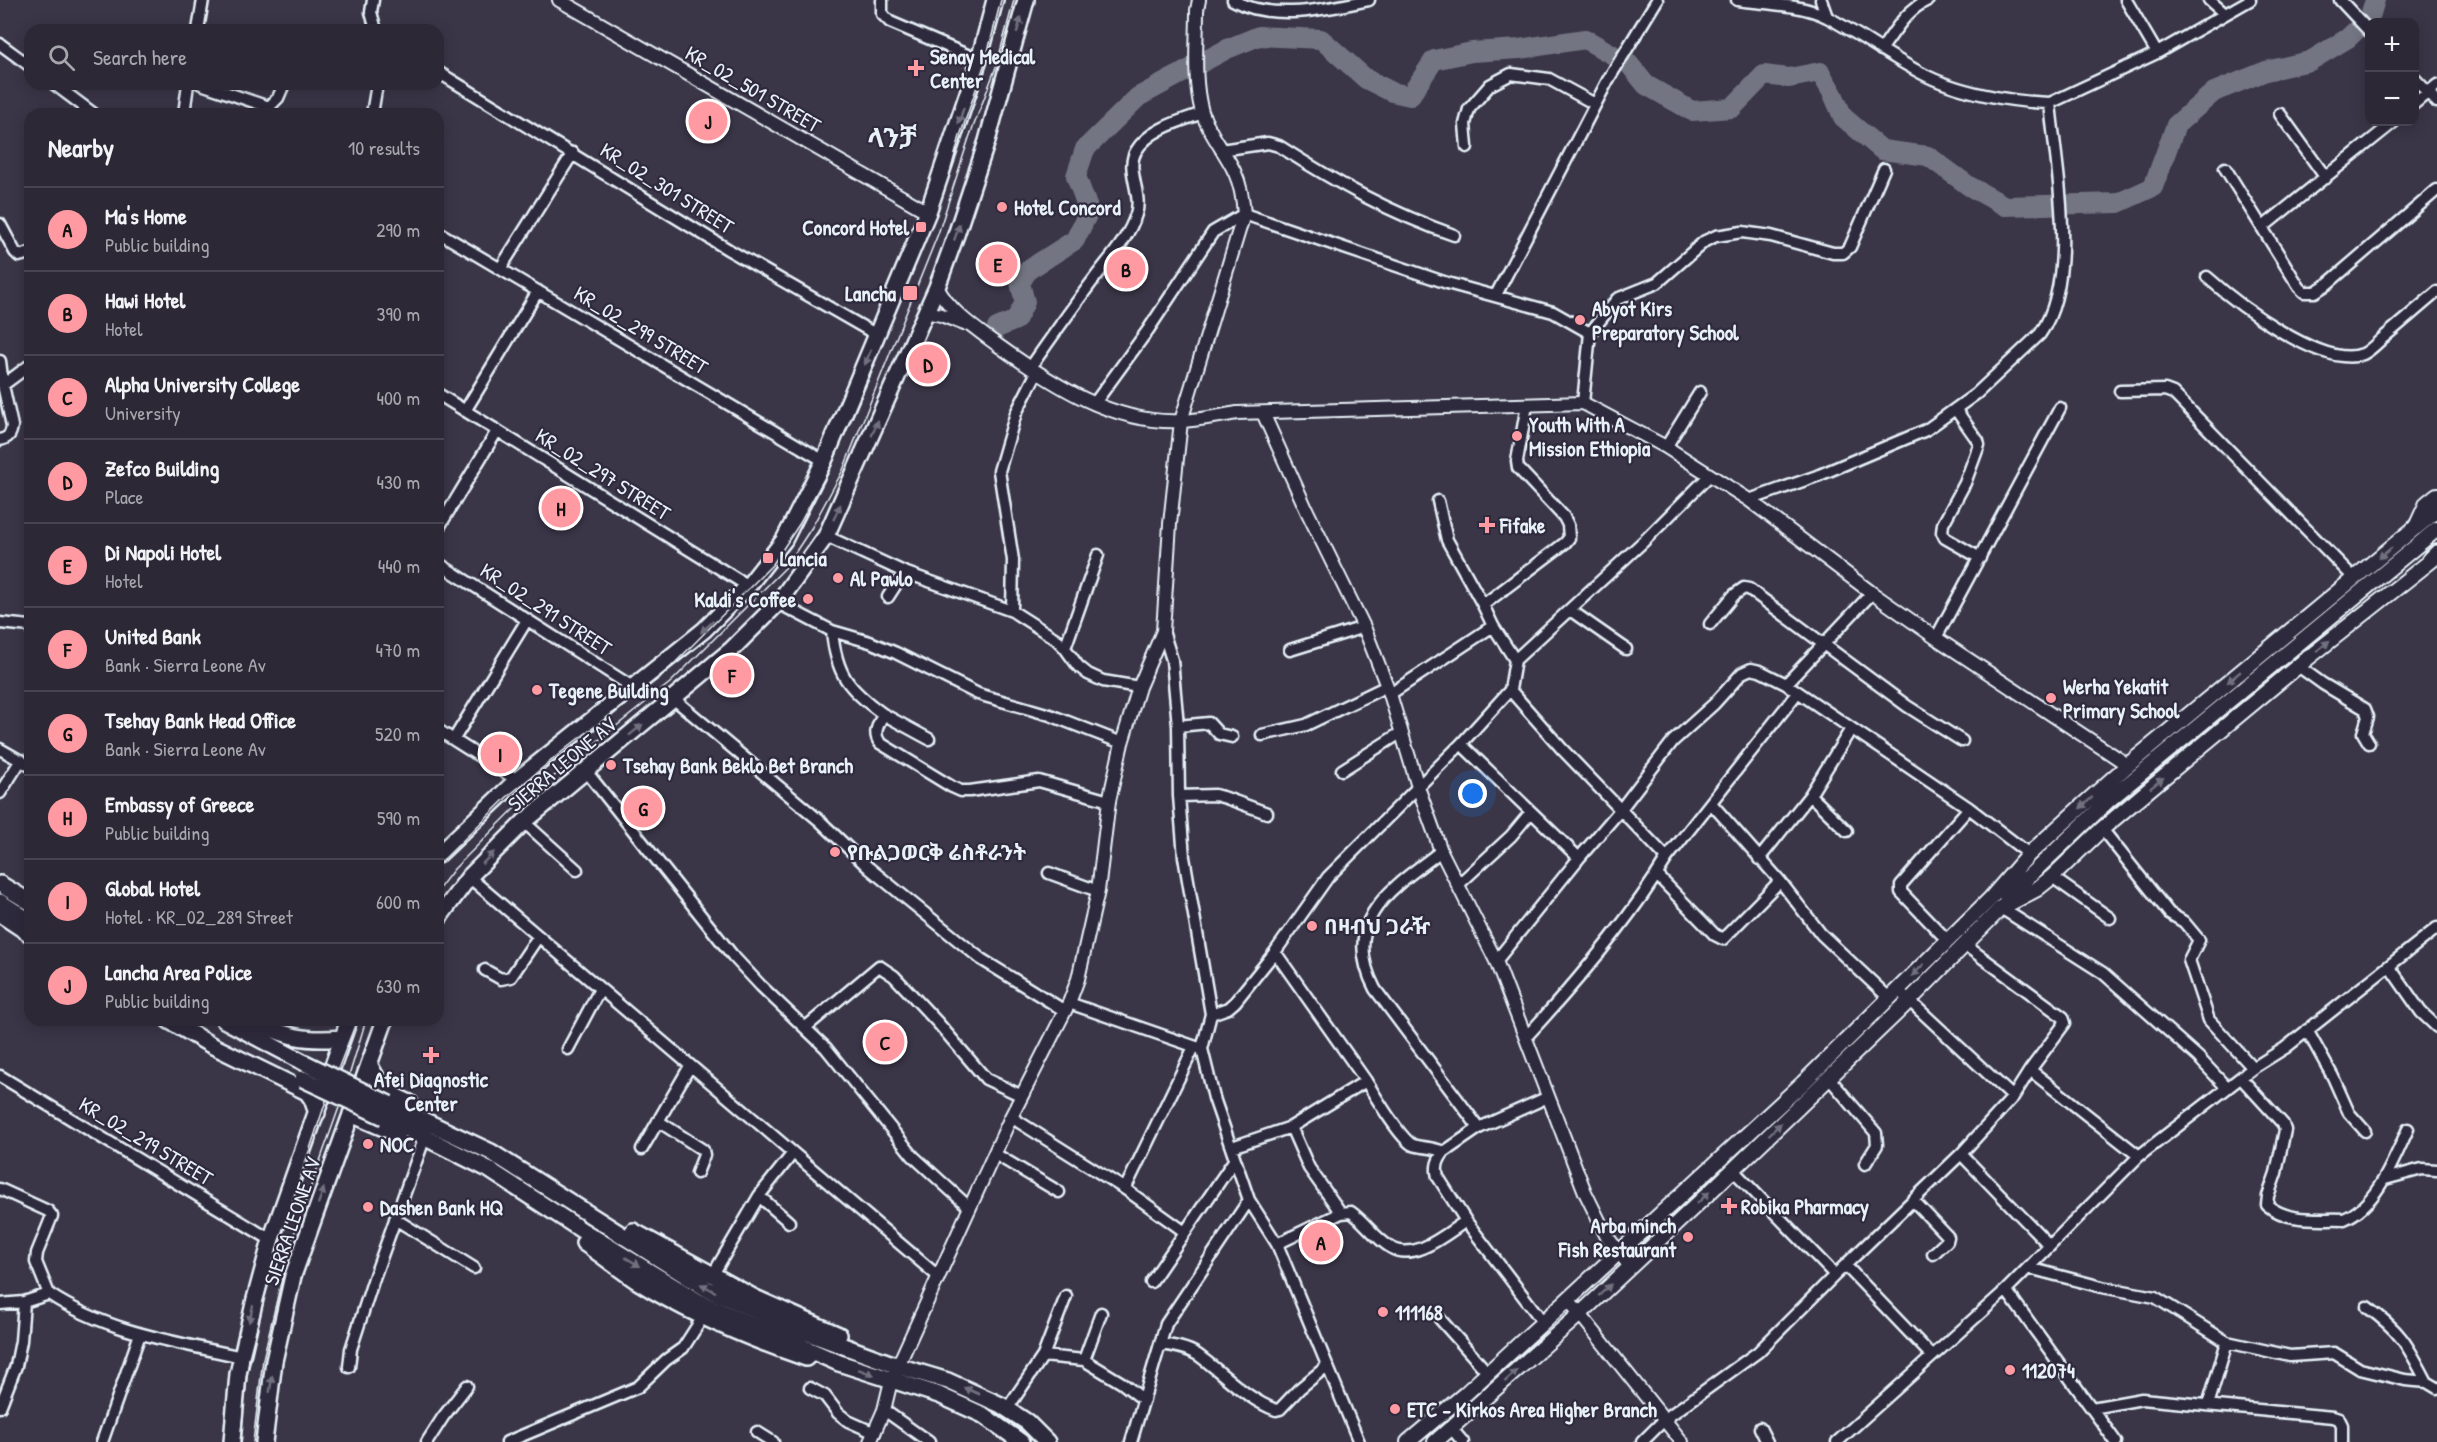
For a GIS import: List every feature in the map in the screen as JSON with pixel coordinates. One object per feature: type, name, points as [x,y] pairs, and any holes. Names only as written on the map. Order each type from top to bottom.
[{"type":"main road","name":"SIERRA LEONE AV","points":[[444,849],[517,780],[704,630],[748,586],[784,540],[824,461],[928,212],[979,60],[996,0]]},
{"type":"main road","name":"SIERRA LEONE AV","points":[[444,911],[469,877],[524,822],[731,650],[778,603],[826,536],[937,286],[987,141],[1026,0]]},
{"type":"main road","points":[[2416,527],[2427,503],[2437,495]]},
{"type":"main road","points":[[1408,1442],[1488,1373],[1737,1146],[1894,994],[1990,898],[2030,854],[2128,765],[2437,510]]},
{"type":"main road","points":[[1436,1442],[1580,1314],[1733,1170],[1909,1001],[2001,908],[2028,877],[2110,800],[2437,529]]},
{"type":"main road","points":[[2001,908],[2037,889],[2052,877],[2102,829],[2435,556]]},
{"type":"main road","points":[[1990,898],[2028,877]]},
{"type":"main road","points":[[0,884],[12,884],[24,888]]},
{"type":"main road","points":[[0,884],[24,898]]},
{"type":"main road","points":[[0,902],[24,917]]},
{"type":"main road","points":[[0,914],[24,930]]},
{"type":"main road","points":[[178,1026],[211,1045],[308,1092],[317,1113]]},
{"type":"main road","points":[[196,1026],[209,1035],[303,1079],[491,1152],[707,1289],[805,1332],[855,1348],[898,1366],[948,1381],[1007,1408],[1027,1422],[1047,1442]]},
{"type":"main road","points":[[235,1026],[305,1063],[488,1169],[582,1231],[699,1302],[839,1363],[939,1395],[983,1415],[1021,1442]]},
{"type":"main road","points":[[264,1026],[298,1039],[316,1041],[342,1038]]},
{"type":"main road","name":"SIERRA LEONE AV","points":[[232,1442],[242,1357],[271,1240],[347,1026]]},
{"type":"main road","name":"SIERRA LEONE AV","points":[[264,1442],[274,1361],[293,1276],[383,1026]]},
{"type":"main road","points":[[369,1064],[384,1091],[496,1143],[606,1217],[712,1276],[841,1336],[855,1348]]},
{"type":"main road","points":[[351,1114],[468,1166],[635,1279],[704,1317],[770,1346],[818,1362],[839,1363]]},
{"type":"street","points":[[199,24],[203,0]]},
{"type":"street","points":[[373,0],[371,12],[374,24]]},
{"type":"street","name":"KR_02_501 STREET","points":[[562,0],[928,212]]},
{"type":"street","points":[[882,0],[882,14],[890,21],[979,60]]},
{"type":"street","points":[[810,1388],[825,1396],[837,1413],[872,1437],[884,1410],[891,1381],[1011,1117],[1067,1007],[1083,958],[1098,891],[1109,801],[1122,743],[1140,687],[1163,631],[1170,524],[1181,421],[1244,214],[1243,195],[1235,173],[1203,113],[1198,91],[1199,0]]},
{"type":"street","points":[[1233,0],[1264,10],[1293,11],[1369,0]]},
{"type":"street","points":[[1496,295],[1594,104],[1657,0]]},
{"type":"street","points":[[1737,0],[1808,10],[1827,17],[1924,75],[2006,99],[2050,103],[2157,53],[2250,0]]},
{"type":"street","points":[[1821,0],[1827,17]]},
{"type":"street","points":[[1881,50],[1908,13],[1928,0]]},
{"type":"street","points":[[2126,0],[2157,53]]},
{"type":"street","points":[[2209,0],[2225,14]]},
{"type":"street","points":[[2340,0],[2365,26]]},
{"type":"street","points":[[0,44],[24,62]]},
{"type":"street","points":[[1467,147],[1465,124],[1469,109],[1490,85],[1511,74],[1549,79],[1594,104]]},
{"type":"street","name":"KR_02_301 STREET","points":[[444,76],[729,250],[877,335]]},
{"type":"street","points":[[2419,80],[2433,89],[2437,102]]},
{"type":"street","points":[[2419,101],[2433,89]]},
{"type":"street","points":[[62,90],[86,108]]},
{"type":"street","points":[[185,108],[187,90]]},
{"type":"street","points":[[216,90],[261,108]]},
{"type":"street","points":[[268,108],[278,98],[281,90]]},
{"type":"street","points":[[373,108],[376,90]]},
{"type":"street","points":[[1749,501],[1817,476],[1926,430],[1956,410],[2010,364],[2040,334],[2047,323],[2060,273],[2063,244],[2050,103]]},
{"type":"street","points":[[1012,611],[1013,560],[999,471],[1016,413],[1033,370],[1123,241],[1137,213],[1133,165],[1135,152],[1146,140],[1162,129],[1203,113]]},
{"type":"street","points":[[2280,114],[2326,178]]},
{"type":"street","points":[[2263,227],[2389,126]]},
{"type":"street","points":[[1221,150],[1268,143],[1279,146],[1353,192],[1394,212],[1454,234]]},
{"type":"street","points":[[500,269],[573,153]]},
{"type":"street","points":[[2225,168],[2304,292],[2315,292],[2437,190]]},
{"type":"street","points":[[1583,403],[1590,333],[1617,299],[1657,283],[1705,241],[1729,233],[1771,236],[1833,253],[1843,253],[1850,247],[1884,169]]},
{"type":"street","points":[[1094,404],[1148,330],[1213,232],[1244,214],[1447,283],[1553,312],[1590,333]]},
{"type":"street","points":[[0,224],[15,252],[19,256],[24,255]]},
{"type":"street","name":"KR_02_299 STREET","points":[[444,236],[824,461]]},
{"type":"street","points":[[2206,277],[2261,319],[2323,353],[2343,357],[2363,354],[2437,292]]},
{"type":"street","points":[[937,286],[949,305],[979,331],[1033,370],[1094,404],[1147,418],[1181,421],[1237,413],[1583,403],[1666,447],[1710,475],[1936,638],[2128,765]]},
{"type":"street","points":[[465,411],[538,291]]},
{"type":"street","points":[[925,312],[954,319],[979,331]]},
{"type":"street","points":[[0,361],[12,426],[11,433],[6,439],[0,441]]},
{"type":"street","points":[[3,385],[24,369]]},
{"type":"street","points":[[2120,391],[2165,390],[2173,393],[2354,578]]},
{"type":"street","points":[[1666,447],[1700,392]]},
{"type":"street","name":"KR_02_297 STREET","points":[[444,398],[748,586]]},
{"type":"street","points":[[1483,605],[1569,538],[1568,525],[1564,518],[1518,468],[1517,461],[1527,405]]},
{"type":"street","points":[[1936,638],[2060,408]]},
{"type":"street","points":[[1956,410],[1979,445],[1965,483],[1943,524],[1942,532],[1946,538],[1980,558]]},
{"type":"street","points":[[1263,413],[1307,511],[1364,627],[1389,690],[1418,787],[1442,851],[1496,961],[1594,1214],[1630,1267]]},
{"type":"street","points":[[444,519],[497,431]]},
{"type":"street","points":[[1211,1014],[1228,1008],[1235,1002],[1275,952],[1328,877],[1461,744],[1510,690],[1515,660],[1644,541],[1710,475]]},
{"type":"street","points":[[1438,501],[1447,540],[1493,626],[1515,660]]},
{"type":"street","points":[[826,536],[904,572],[1012,611],[1045,630],[1088,674],[1103,681],[1140,687]]},
{"type":"street","points":[[1065,648],[1098,555]]},
{"type":"street","name":"KR_02_291 STREET","points":[[444,566],[634,688]]},
{"type":"street","points":[[888,597],[904,572]]},
{"type":"street","points":[[1710,624],[1734,595],[1743,588],[1749,589],[1907,706],[1962,741]]},
{"type":"street","points":[[1786,684],[1872,593]]},
{"type":"street","points":[[778,603],[832,631],[887,650],[978,694],[1050,715],[1122,743]]},
{"type":"street","points":[[1570,610],[1626,649]]},
{"type":"street","points":[[454,740],[527,620]]},
{"type":"street","points":[[0,623],[24,625]]},
{"type":"street","points":[[1262,735],[1306,725],[1389,690],[1493,626]]},
{"type":"street","points":[[1290,650],[1364,627]]},
{"type":"street","points":[[832,631],[837,664],[842,675],[861,698],[883,714],[928,739]]},
{"type":"street","points":[[1125,1189],[1198,1048],[1211,1014],[1184,857],[1179,795],[1178,726],[1172,660],[1163,631]]},
{"type":"street","points":[[2298,666],[2365,709],[2368,717],[2363,734],[2369,743]]},
{"type":"street","points":[[1496,961],[1621,809],[1673,741],[1714,704],[1742,673],[1751,669],[1760,670],[1786,684],[1969,808],[2030,854]]},
{"type":"street","points":[[1510,690],[1562,749],[1667,858]]},
{"type":"street","points":[[1526,1037],[1559,1001],[1657,875],[1667,858],[1798,692]]},
{"type":"street","points":[[674,699],[820,820],[868,868],[981,959],[1067,1007],[1198,1048]]},
{"type":"street","points":[[883,714],[875,733],[880,742],[961,791],[1040,781],[1109,801]]},
{"type":"street","points":[[1178,726],[1209,723],[1219,734],[1232,737]]},
{"type":"street","points":[[1759,859],[1810,795],[1851,729]]},
{"type":"street","points":[[1342,770],[1402,732]]},
{"type":"street","points":[[444,734],[517,780]]},
{"type":"street","points":[[1461,744],[1579,858]]},
{"type":"street","points":[[0,749],[24,762]]},
{"type":"street","points":[[1,791],[24,764]]},
{"type":"street","points":[[586,771],[733,956],[826,1048],[913,1156],[970,1208]]},
{"type":"street","points":[[1179,795],[1215,795],[1267,813]]},
{"type":"street","points":[[1810,795],[1847,831]]},
{"type":"street","points":[[1711,804],[1780,882],[1821,934],[1894,994],[1909,1001],[2013,1097]]},
{"type":"street","points":[[1947,940],[1901,892],[1900,885],[1969,808]]},
{"type":"street","points":[[1459,884],[1510,836],[1531,812]]},
{"type":"street","points":[[524,822],[577,870]]},
{"type":"street","points":[[2102,829],[2169,913],[2184,922],[2199,940],[2189,960],[2209,1020],[2253,1068]]},
{"type":"street","points":[[1442,851],[1381,902],[1369,918],[1362,933],[1362,950],[1366,972],[1375,988],[1479,1128]]},
{"type":"street","points":[[1048,873],[1098,891]]},
{"type":"street","points":[[1657,875],[1715,936],[1723,939],[1780,882]]},
{"type":"street","points":[[469,877],[939,1277]]},
{"type":"street","points":[[2052,877],[2110,918]]},
{"type":"street","points":[[2001,908],[2103,973],[2198,1057],[2227,1088]]},
{"type":"street","points":[[1838,1442],[2006,1290],[2139,1156],[2253,1068],[2307,1030],[2437,928]]},
{"type":"street","points":[[485,970],[501,979],[511,977],[538,937]]},
{"type":"street","points":[[1642,1442],[1665,1419],[1758,1352],[1846,1266],[1960,1154],[2013,1097],[2030,1070],[2061,1031],[2065,1023],[2063,1017],[1965,945]]},
{"type":"street","points":[[1275,952],[1405,1140],[1416,1146],[1432,1147],[1444,1152]]},
{"type":"street","points":[[806,1027],[879,966],[894,976],[986,1079],[1022,1096]]},
{"type":"street","points":[[2389,966],[2421,1012],[2437,1027]]},
{"type":"street","points":[[568,1048],[600,989]]},
{"type":"street","points":[[2307,1030],[2334,1077],[2349,1113],[2365,1131]]},
{"type":"street","points":[[1198,1048],[1249,1200],[1277,1244],[1359,1442]]},
{"type":"street","points":[[642,1149],[690,1066]]},
{"type":"street","points":[[2030,1070],[2139,1156]]},
{"type":"street","name":"KR_02_219 STREET","points":[[0,1076],[271,1240]]},
{"type":"street","points":[[1829,1078],[1876,1133],[1877,1144],[1865,1164]]},
{"type":"street","points":[[2241,1078],[2283,1124],[2285,1130],[2276,1173],[2268,1196],[2268,1205],[2275,1211],[2290,1217],[2344,1219],[2357,1212],[2385,1179],[2408,1129]]},
{"type":"street","points":[[1232,1147],[1291,1127],[1366,1081]]},
{"type":"street","points":[[1543,1322],[1466,1221],[1438,1177],[1436,1170],[1438,1161],[1444,1152],[1479,1128],[1548,1097]]},
{"type":"street","points":[[1011,1117],[1125,1189],[1185,1232]]},
{"type":"street","points":[[658,1121],[703,1150],[704,1155],[697,1173]]},
{"type":"street","points":[[1291,1127],[1309,1167],[1341,1213]]},
{"type":"street","points":[[349,1367],[354,1339],[422,1144]]},
{"type":"street","points":[[712,1276],[759,1196],[793,1153]]},
{"type":"street","points":[[994,1154],[1059,1192]]},
{"type":"street","points":[[1960,1154],[2050,1246]]},
{"type":"street","points":[[1151,1282],[1235,1159]]},
{"type":"street","points":[[2385,1179],[2422,1169],[2437,1170]]},
{"type":"street","points":[[1733,1170],[1835,1275]]},
{"type":"street","points":[[0,1189],[48,1211],[52,1216],[37,1253],[36,1262],[49,1294],[70,1309],[140,1334],[242,1357]]},
{"type":"street","points":[[759,1196],[789,1222]]},
{"type":"street","points":[[1131,1442],[1166,1324],[1249,1200]]},
{"type":"street","points":[[1913,1200],[1948,1237],[1947,1241],[1933,1254]]},
{"type":"street","points":[[1277,1244],[1341,1213],[1351,1212],[1383,1242],[1392,1249],[1400,1251],[1426,1246],[1466,1221]]},
{"type":"street","points":[[395,1219],[474,1268]]},
{"type":"street","points":[[1846,1266],[1932,1356]]},
{"type":"street","points":[[2029,1268],[2102,1287],[2155,1297],[2227,1342],[2290,1356],[2334,1353],[2360,1369],[2374,1374],[2432,1385]]},
{"type":"street","points":[[2006,1290],[2116,1442]]},
{"type":"street","points":[[0,1304],[24,1302],[49,1294]]},
{"type":"street","points":[[1007,1408],[1043,1356],[1066,1296]]},
{"type":"street","points":[[1568,1299],[1682,1442]]},
{"type":"street","points":[[0,1407],[16,1366],[21,1341],[24,1302]]},
{"type":"street","points":[[2367,1307],[2400,1335],[2432,1385]]},
{"type":"street","points":[[1084,1360],[1101,1312]]},
{"type":"street","points":[[507,1442],[529,1438],[638,1388],[666,1360],[683,1348],[704,1317]]},
{"type":"street","points":[[1440,1319],[1488,1373]]},
{"type":"street","points":[[102,1442],[140,1334]]},
{"type":"street","points":[[2208,1405],[2227,1342]]},
{"type":"street","points":[[1161,1344],[1179,1347],[1197,1355],[1228,1381],[1276,1410],[1280,1409],[1299,1389],[1327,1366]]},
{"type":"street","points":[[1043,1356],[1084,1360],[1122,1383],[1144,1400]]},
{"type":"street","points":[[427,1442],[467,1386]]},
{"type":"street","points":[[2092,1408],[2142,1399],[2333,1418],[2339,1419],[2342,1425],[2342,1442]]},
{"type":"street","points":[[884,1410],[929,1442]]},
{"type":"street","points":[[1760,1428],[1767,1442]]},
{"type":"street","points":[[1452,1429],[1463,1442]]},
{"type":"street","points":[[757,1432],[773,1442]]},
{"type":"waterway","points":[[997,328],[1016,320],[1025,302],[1020,283],[1028,270],[1075,240],[1089,211],[1076,176],[1085,149],[1138,97],[1227,49],[1259,36],[1321,39],[1366,79],[1392,92],[1410,96],[1434,60],[1472,52],[1519,49],[1585,39],[1629,64],[1646,85],[1692,111],[1732,108],[1764,75],[1789,78],[1820,72],[1843,117],[1882,150],[1928,156],[1969,186],[2005,206],[2118,203],[2153,187],[2176,125],[2214,92],[2266,71],[2310,61],[2348,38],[2370,17],[2375,0]]},
{"type":"tram line","points":[[950,173],[985,63],[1001,0]]},
{"type":"tram line","points":[[444,882],[454,869],[517,806],[671,682],[785,568],[812,527],[843,470],[938,234],[969,138],[996,67],[1014,0]]},
{"type":"tram line","points":[[444,859],[507,797],[574,742],[661,677],[773,564],[800,523],[831,466],[875,365]]},
{"type":"tram line","points":[[240,1442],[249,1358],[278,1244],[328,1095],[355,1026]]},
{"type":"tram line","points":[[253,1442],[263,1359],[289,1248],[342,1099],[364,1026]]},
{"type":"place","name":"Senay Medical Center","points":[[916,68]]},
{"type":"place","name":"Lancha Area Police","points":[[708,121]]},
{"type":"place","name":"Hotel Concord","points":[[1002,207]]},
{"type":"place","name":"Concord Hotel","points":[[921,227]]},
{"type":"place","name":"Di Napoli Hotel","points":[[998,264]]},
{"type":"place","name":"Hawi Hotel","points":[[1126,269]]},
{"type":"place","name":"Lancha","points":[[910,293]]},
{"type":"place","name":"Abyot Kirs Preparatory School","points":[[1580,320]]},
{"type":"place","name":"Zefco Building","points":[[928,364]]},
{"type":"place","name":"Youth With A Mission Ethiopia","points":[[1517,436]]},
{"type":"place","name":"Embassy of Greece","points":[[561,508]]},
{"type":"place","name":"Fifake","points":[[1487,525]]},
{"type":"place","name":"Lancia","points":[[768,558]]},
{"type":"place","name":"Al Pawlo","points":[[838,578]]},
{"type":"place","name":"Kaldi's Coffee","points":[[808,599]]},
{"type":"place","name":"United Bank","points":[[732,675]]},
{"type":"place","name":"Tegene Building","points":[[537,690]]},
{"type":"place","name":"Werha Yekatit Primary School","points":[[2051,698]]},
{"type":"place","name":"Global Hotel","points":[[500,754]]},
{"type":"place","name":"Tsehay Bank Beklo Bet Branch","points":[[611,765]]},
{"type":"place","name":"Tsehay Bank Head Office","points":[[643,808]]},
{"type":"place","name":"የቡልጋወርቅ ሬስቶራንት","points":[[835,852]]},
{"type":"place","name":"በዛብህ ጋራዥ","points":[[1312,926]]},
{"type":"place","name":"Alpha University College","points":[[885,1042]]},
{"type":"place","name":"Afei Diagnostic Center","points":[[431,1055]]},
{"type":"place","name":"NOC","points":[[368,1144]]},
{"type":"place","name":"Robika Pharmacy","points":[[1729,1206]]},
{"type":"place","name":"Dashen Bank HQ","points":[[368,1207]]},
{"type":"place","name":"Arba minch Fish Restaurant","points":[[1688,1237]]},
{"type":"place","name":"Ma's Home","points":[[1321,1242]]},
{"type":"place","name":"111168","points":[[1383,1312]]},
{"type":"place","name":"112074","points":[[2010,1370]]},
{"type":"place","name":"ETC - Kirkos Area Higher Branch","points":[[1395,1409]]},
{"type":"district","name":"ላንቻ","points":[[892,137]]}]
